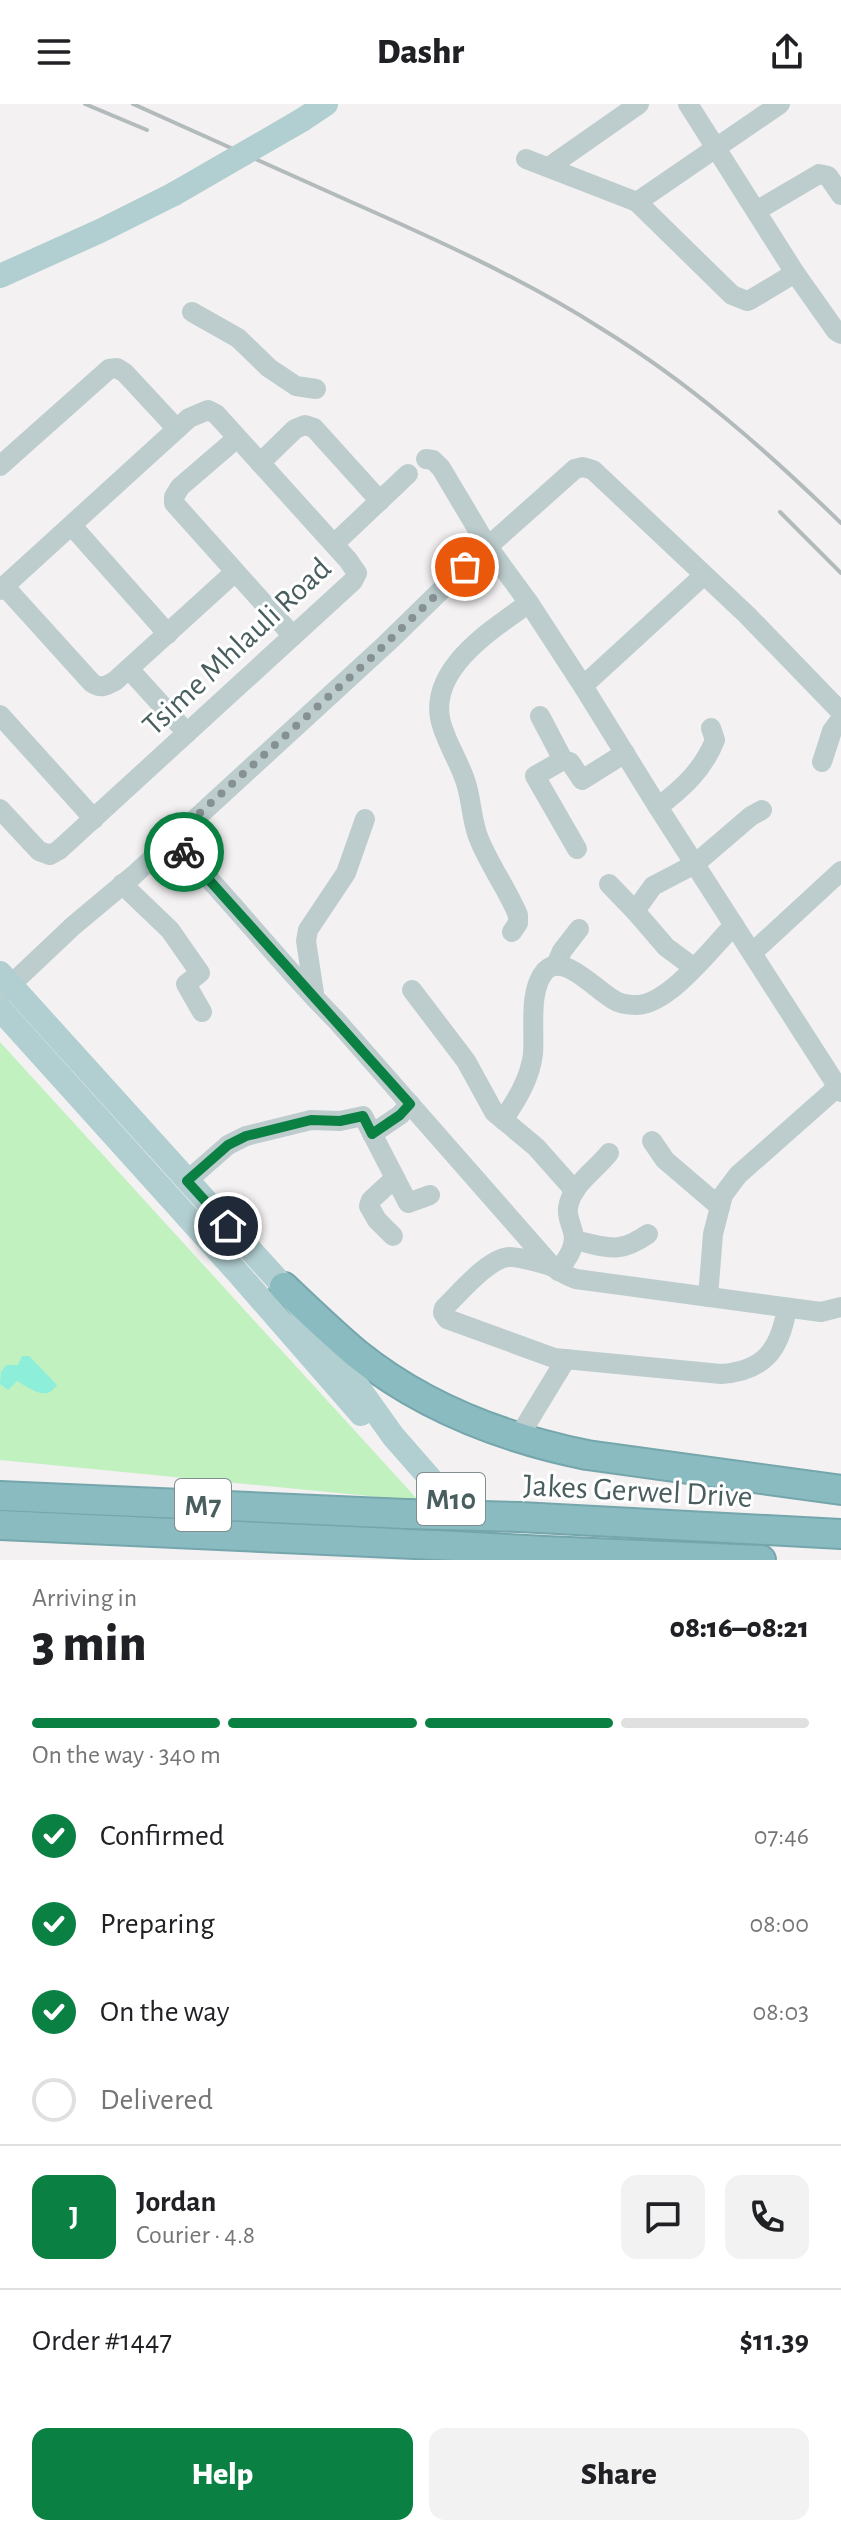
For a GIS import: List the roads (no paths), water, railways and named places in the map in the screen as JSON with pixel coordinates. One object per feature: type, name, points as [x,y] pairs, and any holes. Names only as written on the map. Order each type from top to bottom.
[{"type":"highway","points":[[284,1287],[358,1355],[386,1375],[453,1413],[518,1438],[554,1448],[638,1463],[841,1490]]},
{"type":"highway","name":"Jakes Gerwel Drive","points":[[0,1496],[520,1517],[841,1534]]},
{"type":"highway","name":"Jakes Gerwel Drive","points":[[0,1525],[761,1560]]},
{"type":"main road","points":[[0,276],[174,194],[326,104]]},
{"type":"main road","name":"M10","points":[[4,984],[284,1287],[393,1436],[435,1484],[512,1560]]},
{"type":"main road","name":"M10","points":[[0,1009],[404,1463],[495,1560]]},
{"type":"street","points":[[549,167],[639,104]]},
{"type":"street","points":[[688,104],[795,273],[841,334]]},
{"type":"street","points":[[637,202],[780,104]]},
{"type":"street","points":[[526,159],[637,202],[739,299],[750,300],[795,273]]},
{"type":"street","points":[[756,211],[819,174],[828,176],[841,195]]},
{"type":"street","points":[[192,312],[238,338],[269,368],[296,386],[316,389]]},
{"type":"street","points":[[0,466],[109,369],[121,370],[177,429],[3,588],[97,687],[115,681],[235,572]]},
{"type":"street","name":"Tsime Mhlauli Road","points":[[0,809],[39,851],[50,855],[59,850],[353,581],[357,573],[355,567],[216,414],[208,410],[189,418],[177,429]]},
{"type":"street","points":[[260,463],[295,429],[305,425],[314,428],[380,501]]},
{"type":"street","points":[[237,438],[180,487],[174,503],[293,636]]},
{"type":"street","points":[[426,459],[433,460],[441,468],[488,547],[529,603],[840,1088],[738,1175],[723,1195],[713,1234],[708,1297]]},
{"type":"street","points":[[4,984],[122,884],[575,469],[583,467],[593,470],[747,615],[841,712]]},
{"type":"street","points":[[334,544],[408,474]]},
{"type":"street","points":[[72,526],[168,634]]},
{"type":"street","points":[[583,686],[703,576]]},
{"type":"street","points":[[512,932],[518,923],[518,915],[479,842],[467,784],[440,721],[439,703],[443,684],[458,662],[484,636],[529,603]]},
{"type":"street","points":[[129,669],[187,733]]},
{"type":"street","points":[[0,715],[94,819]]},
{"type":"street","points":[[540,716],[563,760]]},
{"type":"street","points":[[822,762],[832,731],[841,719]]},
{"type":"street","points":[[658,807],[701,768],[715,740],[711,728]]},
{"type":"street","points":[[577,849],[535,776],[563,760],[570,762],[582,780],[625,753]]},
{"type":"street","points":[[635,911],[653,886],[695,864],[762,810]]},
{"type":"street","points":[[313,996],[306,941],[308,930],[346,873],[365,819]]},
{"type":"street","points":[[171,839],[204,872],[555,1269]]},
{"type":"street","points":[[752,953],[841,871]]},
{"type":"street","points":[[122,884],[170,930],[200,973],[186,984],[202,1012]]},
{"type":"street","points":[[609,884],[666,947],[693,967]]},
{"type":"street","points":[[503,1120],[523,1087],[532,1057],[532,1024],[541,977],[548,968],[556,965],[571,969],[618,1002],[638,1005],[656,1000],[734,925]]},
{"type":"street","points":[[556,965],[562,951],[579,929]]},
{"type":"street","points":[[412,990],[466,1061],[494,1112],[536,1147],[575,1191]]},
{"type":"street","points":[[372,1134],[400,1115],[410,1104]]},
{"type":"street","points":[[187,1181],[228,1145],[246,1136],[311,1120],[340,1121],[363,1116],[408,1203],[430,1195]]},
{"type":"street","points":[[652,1141],[665,1160],[720,1207]]},
{"type":"street","points":[[555,1269],[570,1253],[574,1240],[568,1209],[575,1191],[609,1153]]},
{"type":"street","points":[[393,1236],[377,1220],[369,1206],[371,1200],[395,1178]]},
{"type":"street","points":[[574,1240],[616,1249],[630,1246],[648,1234]]},
{"type":"street","points":[[787,1308],[780,1338],[768,1356],[757,1365],[721,1374],[546,1355],[447,1319],[443,1313],[444,1308],[475,1278],[499,1259],[509,1257],[555,1269],[576,1279],[838,1314]]},
{"type":"street","points":[[518,1438],[566,1359]]},
{"type":"railway","points":[[85,104],[147,130]]},
{"type":"railway","points":[[133,104],[446,245],[572,310],[697,395],[756,444],[841,523]]},
{"type":"railway","points":[[780,512],[841,573]]}]
